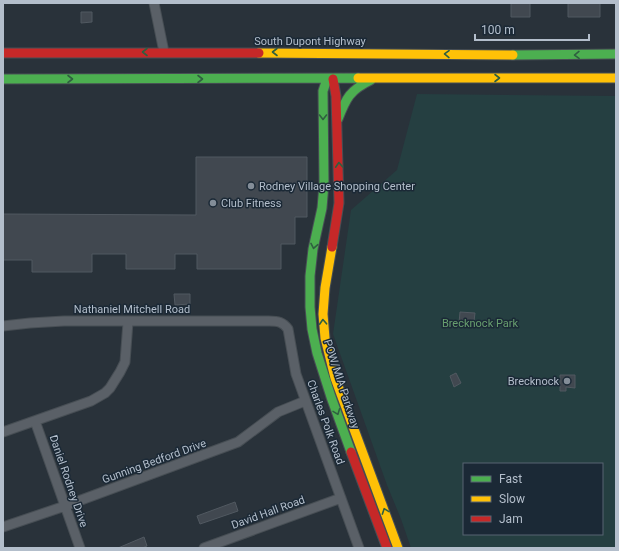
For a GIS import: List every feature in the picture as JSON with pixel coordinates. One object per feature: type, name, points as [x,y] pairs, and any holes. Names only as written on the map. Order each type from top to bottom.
[{"type":"main road","name":"South Dupont Highway","points":[[5,53],[291,52],[553,55],[616,54]]},
{"type":"main road","points":[[291,52],[312,57],[317,61]]},
{"type":"main road","points":[[331,72],[345,60],[371,53]]},
{"type":"main road","points":[[3,79],[331,72],[374,79],[616,78]]},
{"type":"main road","name":"POW/MIA Parkway","points":[[331,72],[336,96],[338,118],[339,203],[326,278],[323,314],[325,338],[330,363],[398,548]]},
{"type":"main road","name":"POW/MIA Parkway","points":[[331,72],[323,91],[324,184],[322,208],[313,250],[310,276],[312,330],[317,353],[331,397],[387,548]]},
{"type":"main road","points":[[586,78],[616,86]]},
{"type":"main road","points":[[3,84],[49,79]]},
{"type":"main road","points":[[338,118],[348,94],[354,88],[374,79]]},
{"type":"main road","points":[[310,276],[326,278]]},
{"type":"street","points":[[154,3],[164,52]]},
{"type":"street","name":"Nathaniel Mitchell Road","points":[[3,326],[64,321],[128,322],[262,320]]},
{"type":"street","name":"Charles Polk Road","points":[[262,320],[281,322],[285,324],[288,329],[294,365],[305,401],[359,548]]},
{"type":"street","points":[[3,432],[91,401],[105,393],[120,372],[124,362],[128,322]]},
{"type":"street","name":"Gunning Bedford Drive","points":[[3,527],[65,506],[238,442],[278,412],[305,401]]},
{"type":"street","name":"Daniel Rodney Drive","points":[[35,421],[80,548]]},
{"type":"street","name":"David Hall Road","points":[[204,548],[341,498]]},
{"type":"green space","name":"Brecknock Park","points":[[417,94],[616,96],[616,548],[411,548],[333,334],[351,210],[397,170]]},
{"type":"building","points":[[511,3],[530,3],[530,17],[511,17]]},
{"type":"building","points":[[568,3],[600,3],[600,17],[568,17]]},
{"type":"building","points":[[81,12],[92,12],[92,22],[81,23]]},
{"type":"building","name":"Rodney Village Shopping Center","points":[[196,157],[307,157],[307,217],[295,217],[295,244],[281,244],[281,269],[197,269],[197,254],[175,254],[175,269],[126,269],[126,254],[92,254],[92,272],[32,272],[32,260],[3,260],[3,214],[196,215]]},
{"type":"building","points":[[174,294],[190,294],[190,304],[175,305]]},
{"type":"building","points":[[460,312],[475,313],[474,321],[459,323]]},
{"type":"building","points":[[456,373],[461,383],[454,387],[450,376]]},
{"type":"building","name":"Brecknock","points":[[560,375],[575,375],[575,388],[566,387],[566,391],[560,391]]},
{"type":"building","points":[[235,502],[238,511],[200,524],[197,516]]},
{"type":"building","points":[[144,537],[147,546],[142,548],[118,548]]},
{"type":"traffic: fast","points":[[513,55],[616,54]]},
{"type":"traffic: fast","points":[[3,79],[358,78]]},
{"type":"traffic: fast","points":[[327,79],[323,91],[324,184],[322,208],[313,249],[310,276],[310,307],[312,329],[317,353],[351,452]]},
{"type":"traffic: fast","points":[[338,119],[346,100],[353,91],[371,80]]},
{"type":"traffic: slow","points":[[259,53],[513,55]]},
{"type":"traffic: slow","points":[[358,78],[616,78]]},
{"type":"traffic: slow","points":[[332,247],[325,288],[323,314],[325,338],[335,378],[398,548]]},
{"type":"traffic: jam","points":[[3,53],[259,53]]},
{"type":"traffic: jam","points":[[332,247],[339,203],[336,96],[333,79]]},
{"type":"traffic: jam","points":[[351,452],[387,548]]},
{"type":"place","name":"Rodney Village Shopping Center","points":[[251,186]]},
{"type":"place","name":"Club Fitness","points":[[213,203]]},
{"type":"place","name":"Brecknock","points":[[567,381]]}]
